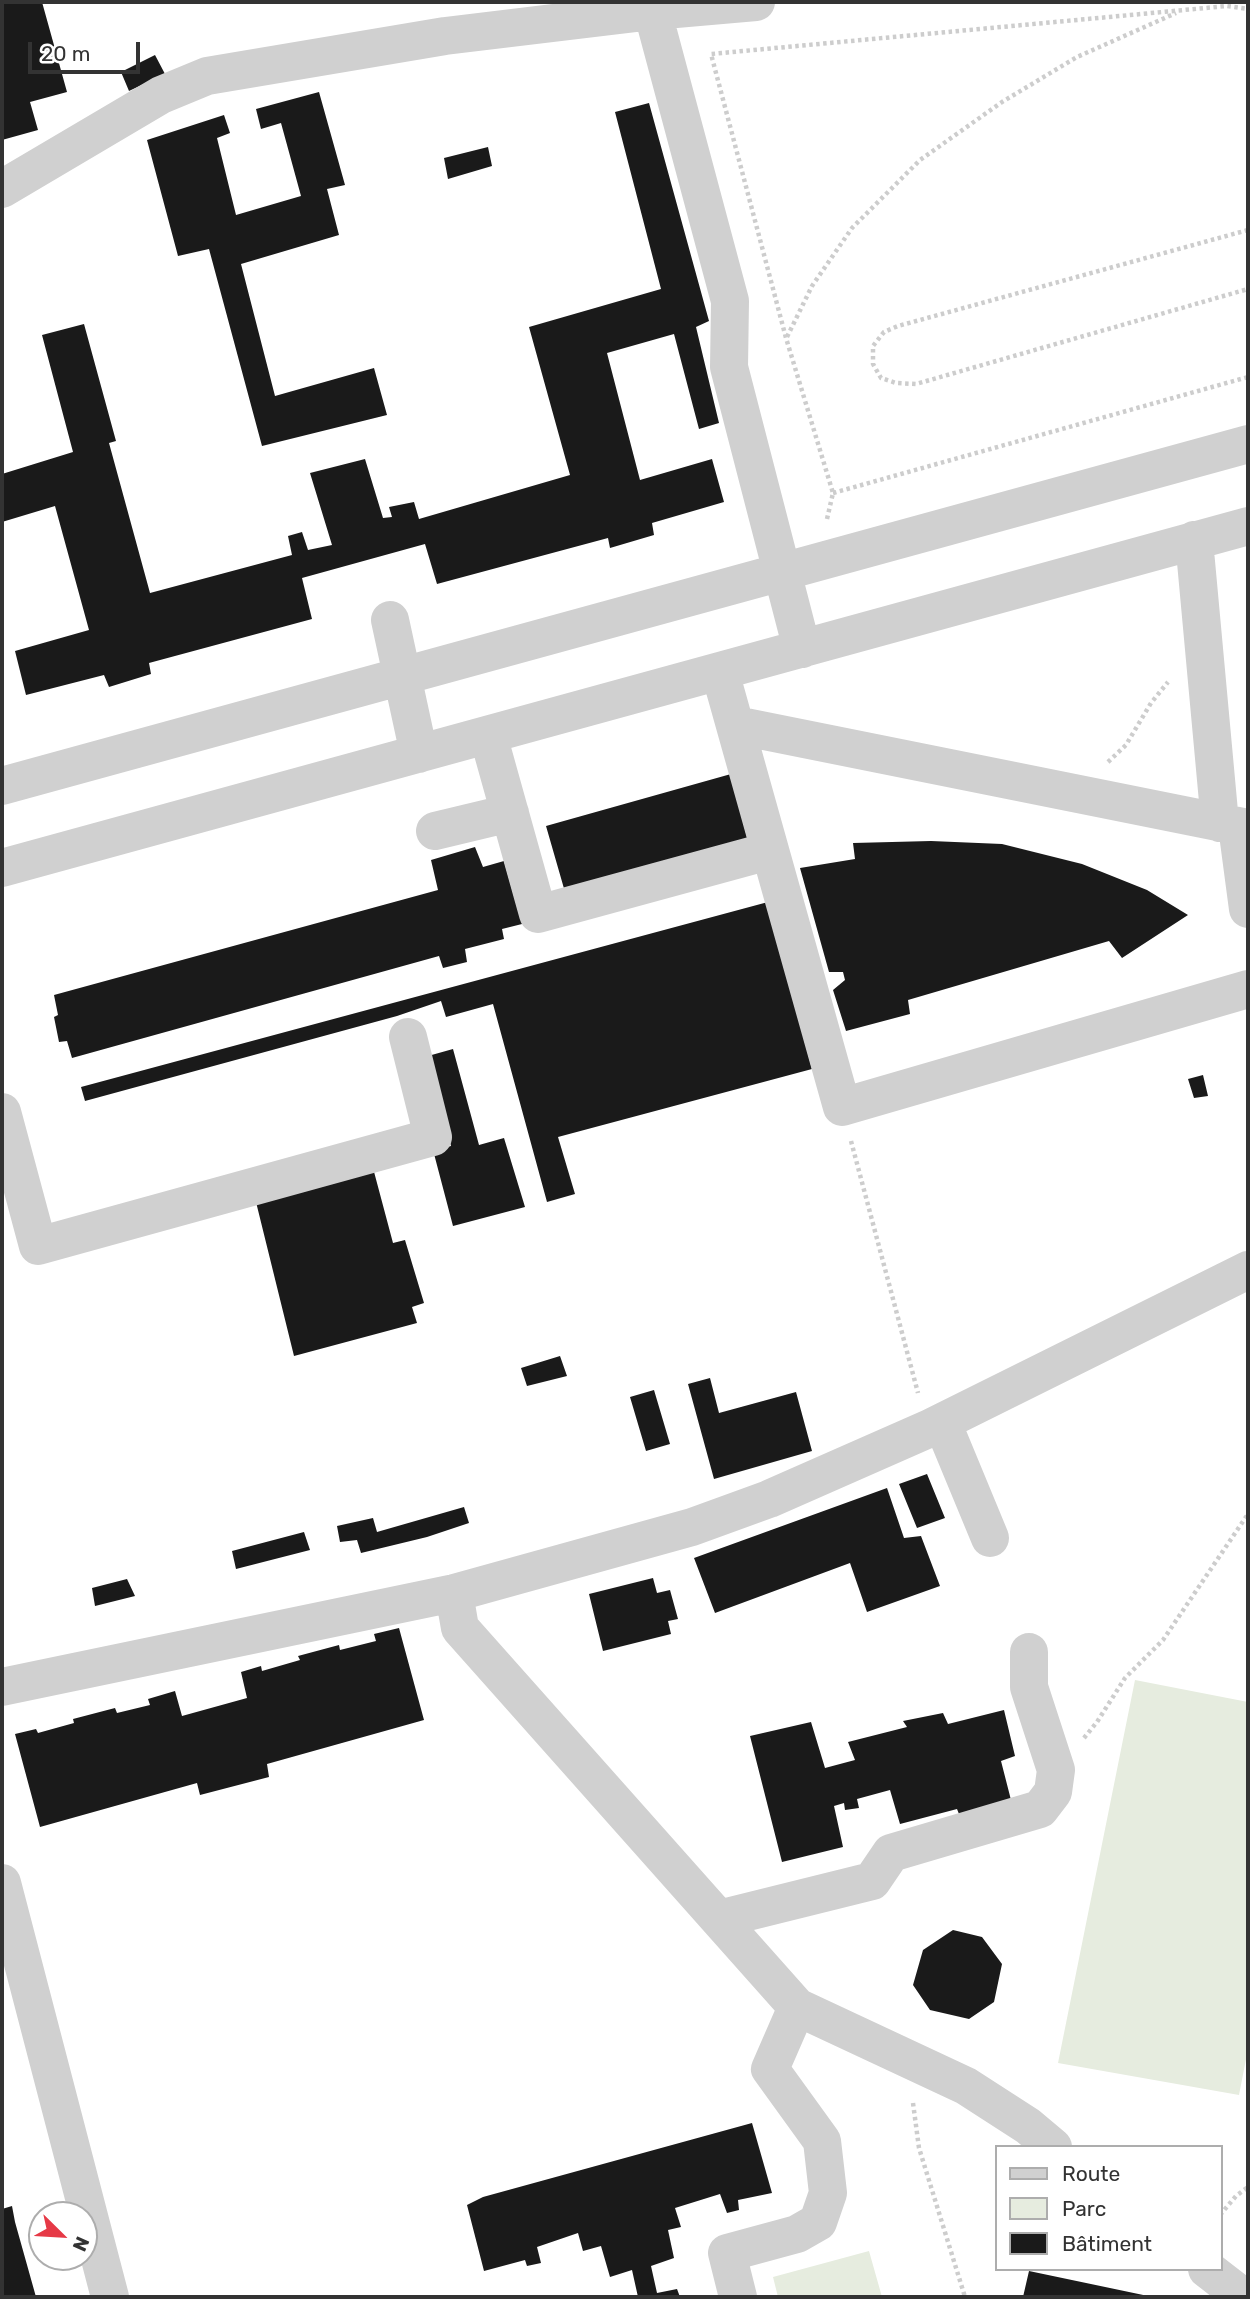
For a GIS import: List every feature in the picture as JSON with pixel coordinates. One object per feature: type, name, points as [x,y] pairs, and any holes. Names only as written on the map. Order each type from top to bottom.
[{"type":"lane","points":[[445,36],[480,2]]},
{"type":"lane","points":[[2,189],[161,95],[207,76],[445,36],[652,6],[757,2]]},
{"type":"lane","points":[[652,6],[730,301],[729,367],[802,649]]},
{"type":"lane","points":[[2,786],[1248,444]]},
{"type":"lane","points":[[2,868],[1248,526]]},
{"type":"lane","points":[[1194,540],[1205,662],[1248,909]]},
{"type":"lane","points":[[390,620],[419,754]]},
{"type":"lane","points":[[720,672],[842,1107],[1248,989]]},
{"type":"lane","points":[[735,725],[1235,826]]},
{"type":"lane","points":[[488,735],[538,914],[769,851]]},
{"type":"lane","points":[[435,831],[510,813]]},
{"type":"lane","points":[[2,1112],[38,1247],[433,1137],[408,1037]]},
{"type":"lane","points":[[2,1687],[454,1592],[692,1527],[769,1499],[935,1425],[1248,1270]]},
{"type":"lane","points":[[935,1425],[990,1538]]},
{"type":"lane","points":[[454,1592],[460,1628],[797,2007],[966,2086],[1028,2126],[1051,2145]]},
{"type":"lane","points":[[719,1919],[872,1881],[891,1853],[1040,1809],[1054,1792],[1056,1770],[1030,1687],[1029,1652]]},
{"type":"lane","points":[[2,1883],[11,1959],[110,2297]]},
{"type":"lane","points":[[738,2297],[727,2253],[796,2234],[818,2222],[828,2193],[822,2141],[770,2068],[797,2007]]},
{"type":"lane","points":[[1210,2271],[1243,2297]]},
{"type":"path","points":[[826,527],[833,493],[786,338],[711,54],[1227,6],[1248,9]]},
{"type":"path","points":[[786,338],[812,286],[852,228],[920,160],[1002,102],[1077,57],[1181,10]]},
{"type":"path","points":[[1248,230],[898,326],[884,332],[873,346],[873,365],[881,378],[896,383],[916,384],[1248,289]]},
{"type":"path","points":[[833,493],[1248,377]]},
{"type":"path","points":[[1103,767],[1126,745],[1151,703],[1171,678],[1205,662]]},
{"type":"path","points":[[842,1107],[935,1425]]},
{"type":"path","points":[[1056,1770],[1097,1722],[1125,1678],[1163,1640],[1248,1514]]},
{"type":"path","points":[[908,2057],[919,2148],[965,2297]]},
{"type":"path","points":[[1222,2214],[1236,2196],[1248,2187]]},
{"type":"green space","points":[[1135,1680],[1248,1702],[1248,2049],[1239,2095],[1058,2063]]},
{"type":"green space","points":[[869,2251],[882,2297],[778,2297],[773,2277]]},
{"type":"building","points":[[2,2],[42,2],[67,92],[30,102],[38,130],[2,140]]},
{"type":"building","points":[[155,55],[165,74],[129,91],[121,72]]},
{"type":"building","points":[[319,92],[345,185],[327,189],[339,235],[241,264],[275,396],[374,368],[387,415],[262,446],[209,249],[178,256],[147,140],[224,115],[230,133],[217,138],[236,215],[301,196],[281,123],[261,129],[256,109]]},
{"type":"building","points":[[649,103],[709,321],[696,327],[719,423],[699,429],[674,334],[607,353],[640,480],[712,459],[724,502],[652,523],[654,535],[610,548],[608,538],[437,584],[425,544],[302,578],[312,619],[149,663],[151,674],[109,687],[104,675],[26,695],[15,651],[89,630],[55,506],[2,522],[2,474],[73,452],[42,335],[84,324],[116,441],[109,443],[150,593],[292,555],[288,536],[302,532],[308,550],[332,545],[310,473],[365,459],[383,518],[392,517],[389,507],[414,502],[419,519],[570,475],[529,327],[661,289],[615,112]]},
{"type":"building","points":[[488,147],[492,166],[448,179],[444,158]]},
{"type":"building","points":[[731,774],[748,841],[565,892],[546,826]]},
{"type":"building","points":[[931,841],[1002,844],[1082,864],[1147,890],[1188,915],[1122,958],[1109,941],[908,1000],[910,1014],[846,1031],[833,990],[845,980],[843,972],[829,972],[800,868],[855,859],[853,843]]},
{"type":"building","points":[[475,847],[483,867],[504,861],[522,924],[502,929],[504,939],[465,949],[467,962],[443,968],[439,956],[72,1058],[67,1041],[59,1042],[54,1017],[58,1015],[54,995],[438,890],[431,860]]},
{"type":"building","points":[[768,902],[812,1069],[558,1137],[575,1194],[547,1202],[493,1004],[446,1017],[441,1001],[397,1016],[85,1101],[81,1087]]},
{"type":"building","points":[[453,1049],[479,1145],[504,1138],[525,1207],[453,1226],[433,1150],[451,1146],[428,1056]]},
{"type":"building","points":[[1203,1075],[1208,1096],[1194,1098],[1188,1079]]},
{"type":"building","points":[[373,1168],[393,1243],[405,1240],[424,1303],[412,1307],[417,1323],[294,1356],[256,1202]]},
{"type":"building","points":[[560,1356],[567,1376],[527,1386],[521,1368]]},
{"type":"building","points":[[710,1378],[719,1413],[796,1392],[812,1451],[714,1479],[688,1384]]},
{"type":"building","points":[[654,1390],[670,1444],[646,1451],[630,1397]]},
{"type":"building","points":[[927,1474],[945,1518],[917,1528],[899,1484]]},
{"type":"building","points":[[887,1488],[904,1538],[921,1536],[940,1586],[867,1612],[850,1563],[715,1613],[694,1558]]},
{"type":"building","points":[[464,1507],[469,1523],[427,1537],[361,1553],[357,1540],[340,1542],[337,1526],[373,1518],[377,1532]]},
{"type":"building","points":[[304,1532],[310,1550],[236,1569],[232,1551]]},
{"type":"building","points":[[653,1578],[657,1593],[670,1590],[678,1619],[668,1621],[671,1634],[603,1651],[589,1594]]},
{"type":"building","points":[[127,1579],[135,1596],[95,1606],[92,1588]]},
{"type":"building","points":[[399,1628],[424,1720],[267,1764],[269,1777],[200,1795],[197,1783],[40,1827],[15,1734],[36,1729],[38,1733],[74,1723],[73,1719],[115,1708],[117,1713],[150,1705],[148,1699],[175,1691],[182,1716],[247,1698],[241,1672],[261,1666],[262,1671],[300,1660],[298,1656],[339,1645],[340,1650],[376,1641],[374,1634]]},
{"type":"building","points":[[1004,1710],[1015,1756],[1001,1761],[1011,1800],[959,1814],[957,1809],[900,1824],[890,1790],[857,1799],[859,1808],[845,1810],[844,1803],[834,1806],[843,1847],[782,1862],[750,1736],[811,1722],[825,1768],[855,1760],[848,1742],[907,1727],[903,1721],[943,1713],[948,1724]]},
{"type":"building","points":[[953,1930],[982,1937],[1002,1964],[994,2002],[969,2019],[930,2010],[913,1985],[923,1950]]},
{"type":"building","points":[[752,2123],[772,2193],[738,2200],[739,2210],[727,2213],[720,2194],[675,2208],[681,2227],[668,2230],[674,2258],[651,2266],[657,2293],[677,2289],[680,2297],[638,2297],[632,2270],[610,2277],[601,2246],[583,2251],[578,2233],[537,2247],[541,2263],[527,2266],[525,2260],[484,2271],[467,2205],[483,2197]]},
{"type":"building","points":[[12,2206],[36,2297],[2,2297],[2,2209]]},
{"type":"building","points":[[1029,2271],[1148,2296],[1148,2297],[1023,2297]]}]
